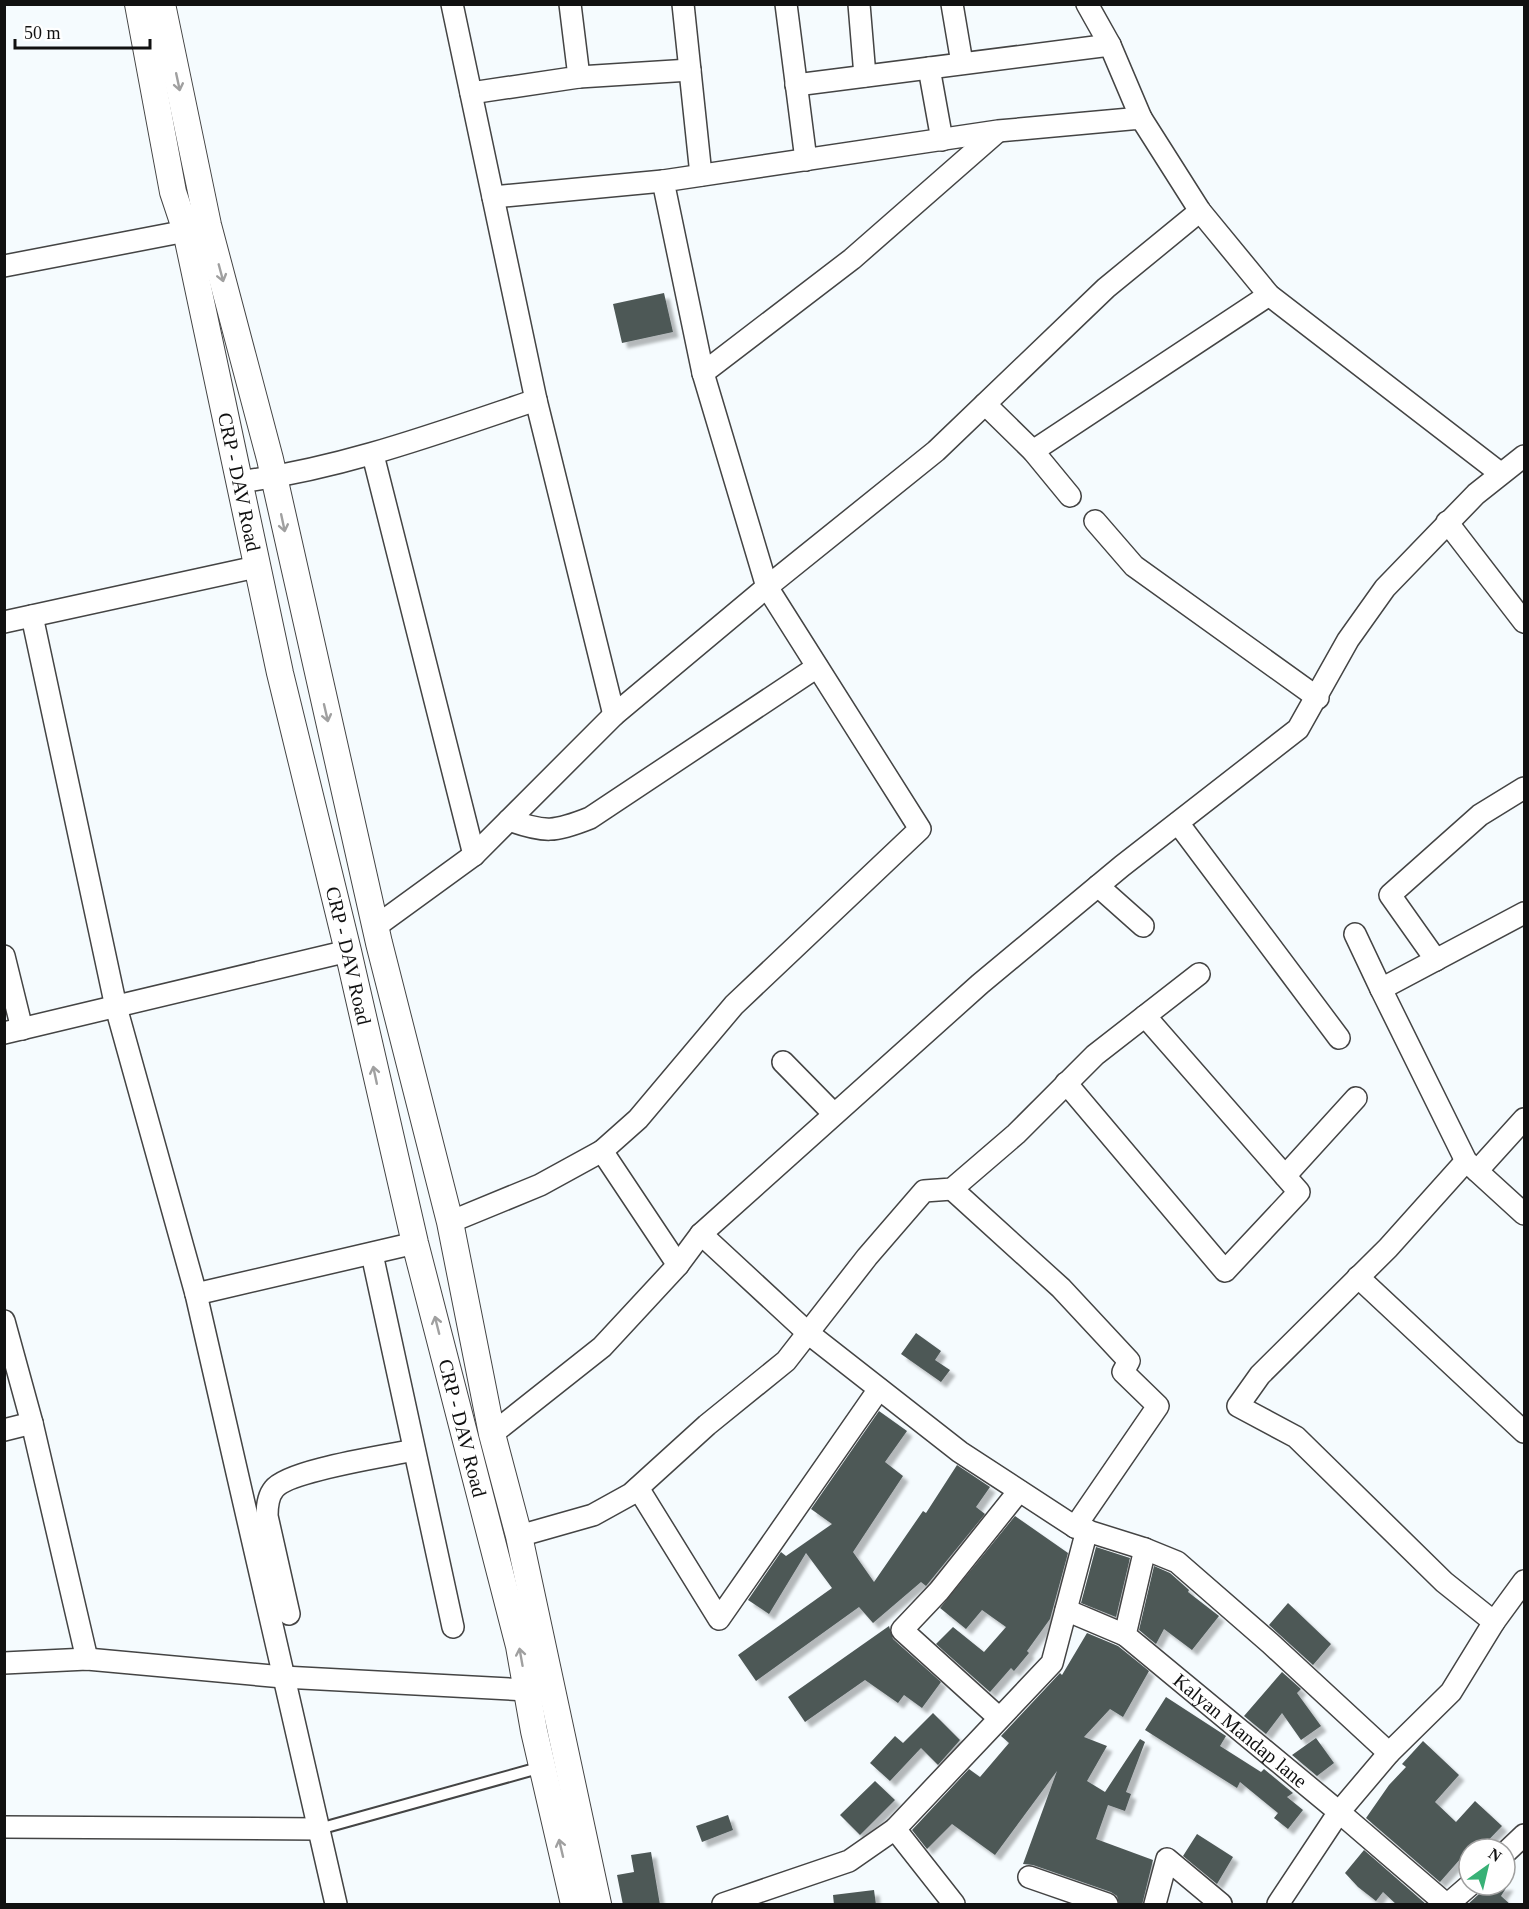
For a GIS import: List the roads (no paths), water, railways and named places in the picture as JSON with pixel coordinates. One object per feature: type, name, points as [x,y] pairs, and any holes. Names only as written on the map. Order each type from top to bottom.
[{"type":"street","name":"CRP - DAV Road","points":[[138,4],[173,192],[186,231],[256,567],[384,1112],[519,1646],[542,1766],[574,1905]]},
{"type":"street","name":"CRP - DAV Road","points":[[162,4],[208,225],[273,478],[375,927],[450,1222],[492,1434],[519,1536],[598,1905]]},
{"type":"street","points":[[452,4],[536,400],[614,715]]},
{"type":"street","points":[[570,4],[579,77]]},
{"type":"street","points":[[683,4],[701,175]]},
{"type":"street","points":[[786,4],[807,160]]},
{"type":"street","points":[[859,4],[865,76]]},
{"type":"street","points":[[952,4],[962,63]]},
{"type":"street","points":[[1087,4],[1110,45],[1141,118],[1200,211],[1269,295],[1500,473]]},
{"type":"street","points":[[796,85],[1110,45]]},
{"type":"street","points":[[929,68],[942,140]]},
{"type":"street","points":[[471,93],[579,77],[690,70]]},
{"type":"street","points":[[493,198],[663,181],[998,131],[1141,118]]},
{"type":"street","points":[[703,373],[852,259],[998,131]]},
{"type":"street","points":[[450,1222],[540,1185],[602,1151],[638,1119],[734,1005],[920,829],[767,588],[703,373],[663,181]]},
{"type":"street","points":[[375,927],[474,855],[614,715],[936,451],[1106,288],[1200,211]]},
{"type":"street","points":[[4,266],[186,231]]},
{"type":"street","points":[[1033,451],[1269,295]]},
{"type":"street","points":[[238,482],[273,478],[373,455],[536,400]]},
{"type":"street","points":[[985,404],[1033,451],[1070,496]]},
{"type":"street","points":[[373,455],[474,855]]},
{"type":"street","points":[[492,1434],[602,1347],[678,1265],[701,1234],[980,984],[1098,886],[1298,729],[1318,698],[1348,640],[1385,588],[1447,522],[1500,473],[1524,456]]},
{"type":"street","points":[[1095,521],[1134,566],[1318,698]]},
{"type":"street","points":[[1447,522],[1524,622]]},
{"type":"street","points":[[4,622],[256,567]]},
{"type":"street","points":[[32,616],[116,1007],[196,1294],[336,1905]]},
{"type":"street","points":[[509,819],[540,831],[562,830],[590,818],[817,667]]},
{"type":"street","points":[[1436,960],[1390,895],[1480,815],[1524,788]]},
{"type":"street","points":[[1178,823],[1339,1038]]},
{"type":"street","points":[[1098,886],[1143,926]]},
{"type":"street","points":[[1381,989],[1524,913]]},
{"type":"street","points":[[1355,934],[1472,1166],[1524,1214]]},
{"type":"street","points":[[4,956],[13,1031],[348,951]]},
{"type":"street","points":[[519,1536],[592,1515],[638,1488],[708,1425],[786,1361],[867,1257],[924,1191],[952,1189],[1016,1134],[1095,1055],[1198,974]]},
{"type":"street","points":[[1066,1083],[1225,1271],[1299,1192],[1145,1016]]},
{"type":"street","points":[[783,1062],[834,1114]]},
{"type":"street","points":[[1285,1176],[1356,1098]]},
{"type":"street","points":[[384,1112],[420,1106]]},
{"type":"street","points":[[1494,1622],[1444,1582],[1296,1437],[1238,1406],[1260,1375],[1472,1166],[1524,1119]]},
{"type":"street","points":[[602,1151],[678,1265]]},
{"type":"street","points":[[723,1905],[849,1861],[895,1829],[1052,1663],[1066,1610],[1081,1528],[1158,1406],[1123,1372],[1129,1360],[1061,1288],[952,1189]]},
{"type":"street","points":[[701,1234],[808,1333],[960,1452],[1081,1528],[1145,1548],[1177,1562],[1270,1643],[1389,1753]]},
{"type":"street","points":[[196,1294],[416,1243]]},
{"type":"street","points":[[372,1254],[453,1627]]},
{"type":"street","points":[[1358,1277],[1524,1432]]},
{"type":"street","points":[[4,1321],[32,1423],[87,1659]]},
{"type":"street","points":[[638,1488],[720,1619],[879,1389]]},
{"type":"street","points":[[4,1430],[32,1423]]},
{"type":"street","points":[[289,1614],[267,1516],[267,1503],[274,1488],[295,1476],[414,1450]]},
{"type":"street","points":[[998,1718],[902,1630],[939,1591],[1019,1491]]},
{"type":"street","points":[[1125,1635],[1145,1548]]},
{"type":"street","points":[[1278,1905],[1339,1812],[1389,1753],[1451,1692],[1494,1622],[1524,1581]]},
{"type":"street","name":"Kalyan Mandap lane","points":[[1066,1610],[1125,1635],[1339,1812],[1447,1905]]},
{"type":"street","points":[[4,1663],[87,1659],[283,1677],[527,1690]]},
{"type":"street","points":[[4,1827],[319,1829]]},
{"type":"street","points":[[895,1829],[954,1905]]},
{"type":"street","points":[[1155,1905],[1167,1859],[1221,1905]]},
{"type":"street","points":[[1029,1877],[1107,1905]]},
{"type":"lane","points":[[319,1829],[542,1766]]}]
